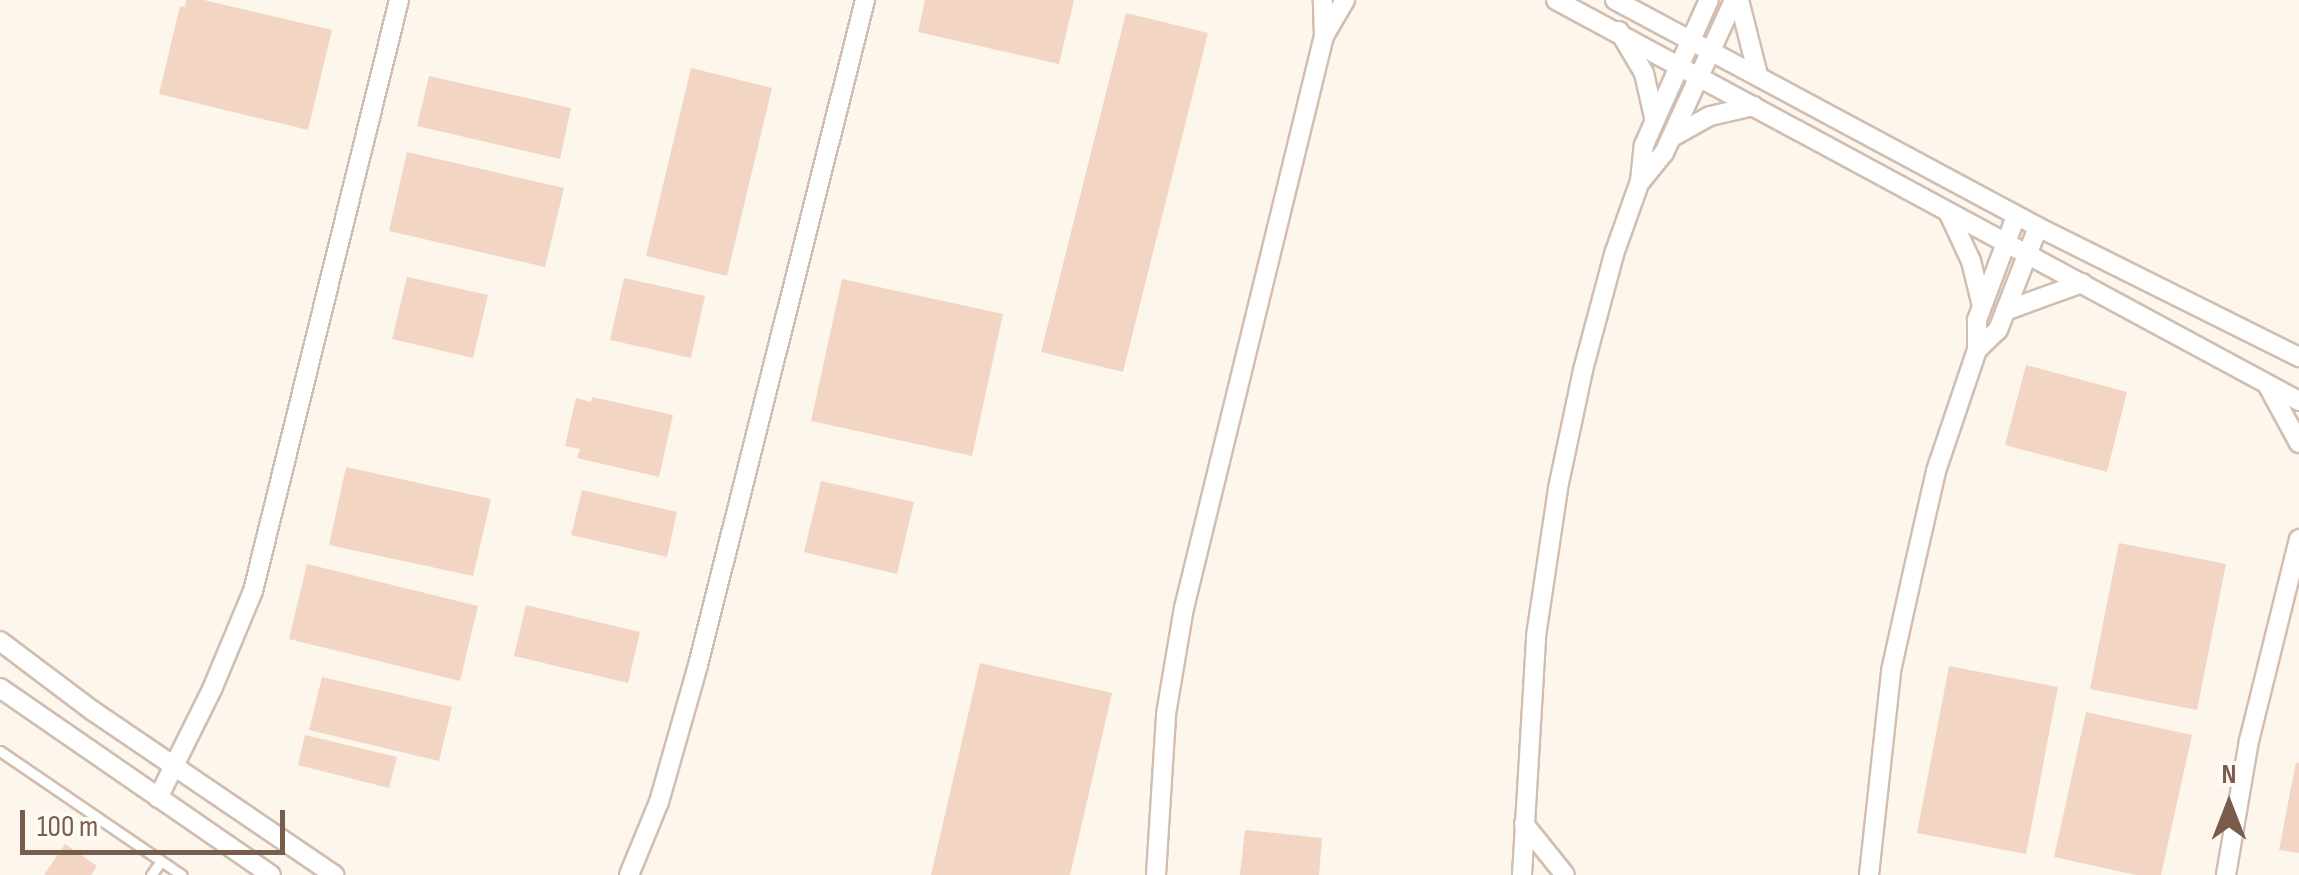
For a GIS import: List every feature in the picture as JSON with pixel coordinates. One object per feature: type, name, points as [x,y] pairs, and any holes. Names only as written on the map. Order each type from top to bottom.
[{"type":"street","points":[[158,798],[253,591],[400,0]]},
{"type":"street","points":[[629,875],[660,802],[698,665],[865,0]]},
{"type":"street","points":[[1156,875],[1166,714],[1184,608],[1242,357],[1324,36],[1323,0]]},
{"type":"street","points":[[1324,36],[1345,0]]},
{"type":"street","points":[[1556,0],[1619,30],[1948,213],[2299,401]]},
{"type":"street","points":[[1615,0],[2016,216],[2299,357]]},
{"type":"street","points":[[1522,875],[1536,636],[1558,488],[1604,292],[1640,181],[1644,145],[1710,0]]},
{"type":"street","points":[[1640,181],[1672,137],[1736,0]]},
{"type":"street","points":[[1736,0],[1758,76]]},
{"type":"street","points":[[1619,30],[1644,73],[1654,120]]},
{"type":"street","points":[[1672,137],[1710,116],[1754,106]]},
{"type":"street","points":[[1948,213],[1971,262],[1982,306]]},
{"type":"street","points":[[1869,875],[1891,671],[1936,471],[1977,350],[1977,320],[2016,216]]},
{"type":"street","points":[[1977,350],[1998,330],[2038,227]]},
{"type":"street","points":[[2005,311],[2082,283]]},
{"type":"street","points":[[2268,344],[2299,339]]},
{"type":"street","points":[[2265,382],[2299,443]]},
{"type":"street","points":[[2226,875],[2249,741],[2299,539]]},
{"type":"street","points":[[0,641],[334,875]]},
{"type":"street","points":[[0,688],[271,875]]},
{"type":"street","points":[[1524,824],[1566,875]]},
{"type":"lane","points":[[0,751],[182,875]]},
{"type":"lane","points":[[151,875],[162,860]]},
{"type":"building","points":[[186,0],[204,0],[332,30],[308,130],[159,94],[180,6],[185,7]]},
{"type":"building","points":[[925,0],[1074,0],[1059,64],[918,32]]},
{"type":"building","points":[[1126,13],[1208,33],[1123,372],[1041,352]]},
{"type":"building","points":[[691,68],[772,88],[727,276],[646,256]]},
{"type":"building","points":[[429,76],[571,108],[560,159],[417,126]]},
{"type":"building","points":[[407,152],[564,188],[545,267],[389,231]]},
{"type":"building","points":[[407,277],[488,295],[473,358],[392,339]]},
{"type":"building","points":[[624,278],[705,296],[691,358],[610,340]]},
{"type":"building","points":[[842,279],[1003,314],[972,456],[811,421]]},
{"type":"building","points":[[2026,365],[2127,392],[2107,472],[2005,445]]},
{"type":"building","points":[[592,397],[673,415],[659,477],[577,458],[580,449],[565,446],[576,398],[591,402]]},
{"type":"building","points":[[346,467],[491,499],[473,576],[329,545]]},
{"type":"building","points":[[821,481],[914,502],[897,574],[804,552]]},
{"type":"building","points":[[582,490],[677,512],[667,557],[571,535]]},
{"type":"building","points":[[2119,543],[2226,564],[2197,710],[2090,689]]},
{"type":"building","points":[[307,564],[478,606],[460,681],[289,639]]},
{"type":"building","points":[[526,605],[640,632],[628,683],[514,656]]},
{"type":"building","points":[[980,663],[1112,693],[1070,875],[931,875]]},
{"type":"building","points":[[1949,666],[2058,687],[2026,854],[1917,833]]},
{"type":"building","points":[[322,677],[452,707],[439,761],[309,730]]},
{"type":"building","points":[[2086,712],[2192,735],[2161,875],[2136,875],[2054,857]]},
{"type":"building","points":[[305,735],[397,757],[389,788],[298,765]]},
{"type":"building","points":[[2296,762],[2299,763],[2299,853],[2279,850]]},
{"type":"building","points":[[1245,830],[1322,838],[1319,875],[1240,875]]},
{"type":"building","points":[[65,844],[97,866],[91,875],[44,875]]}]
